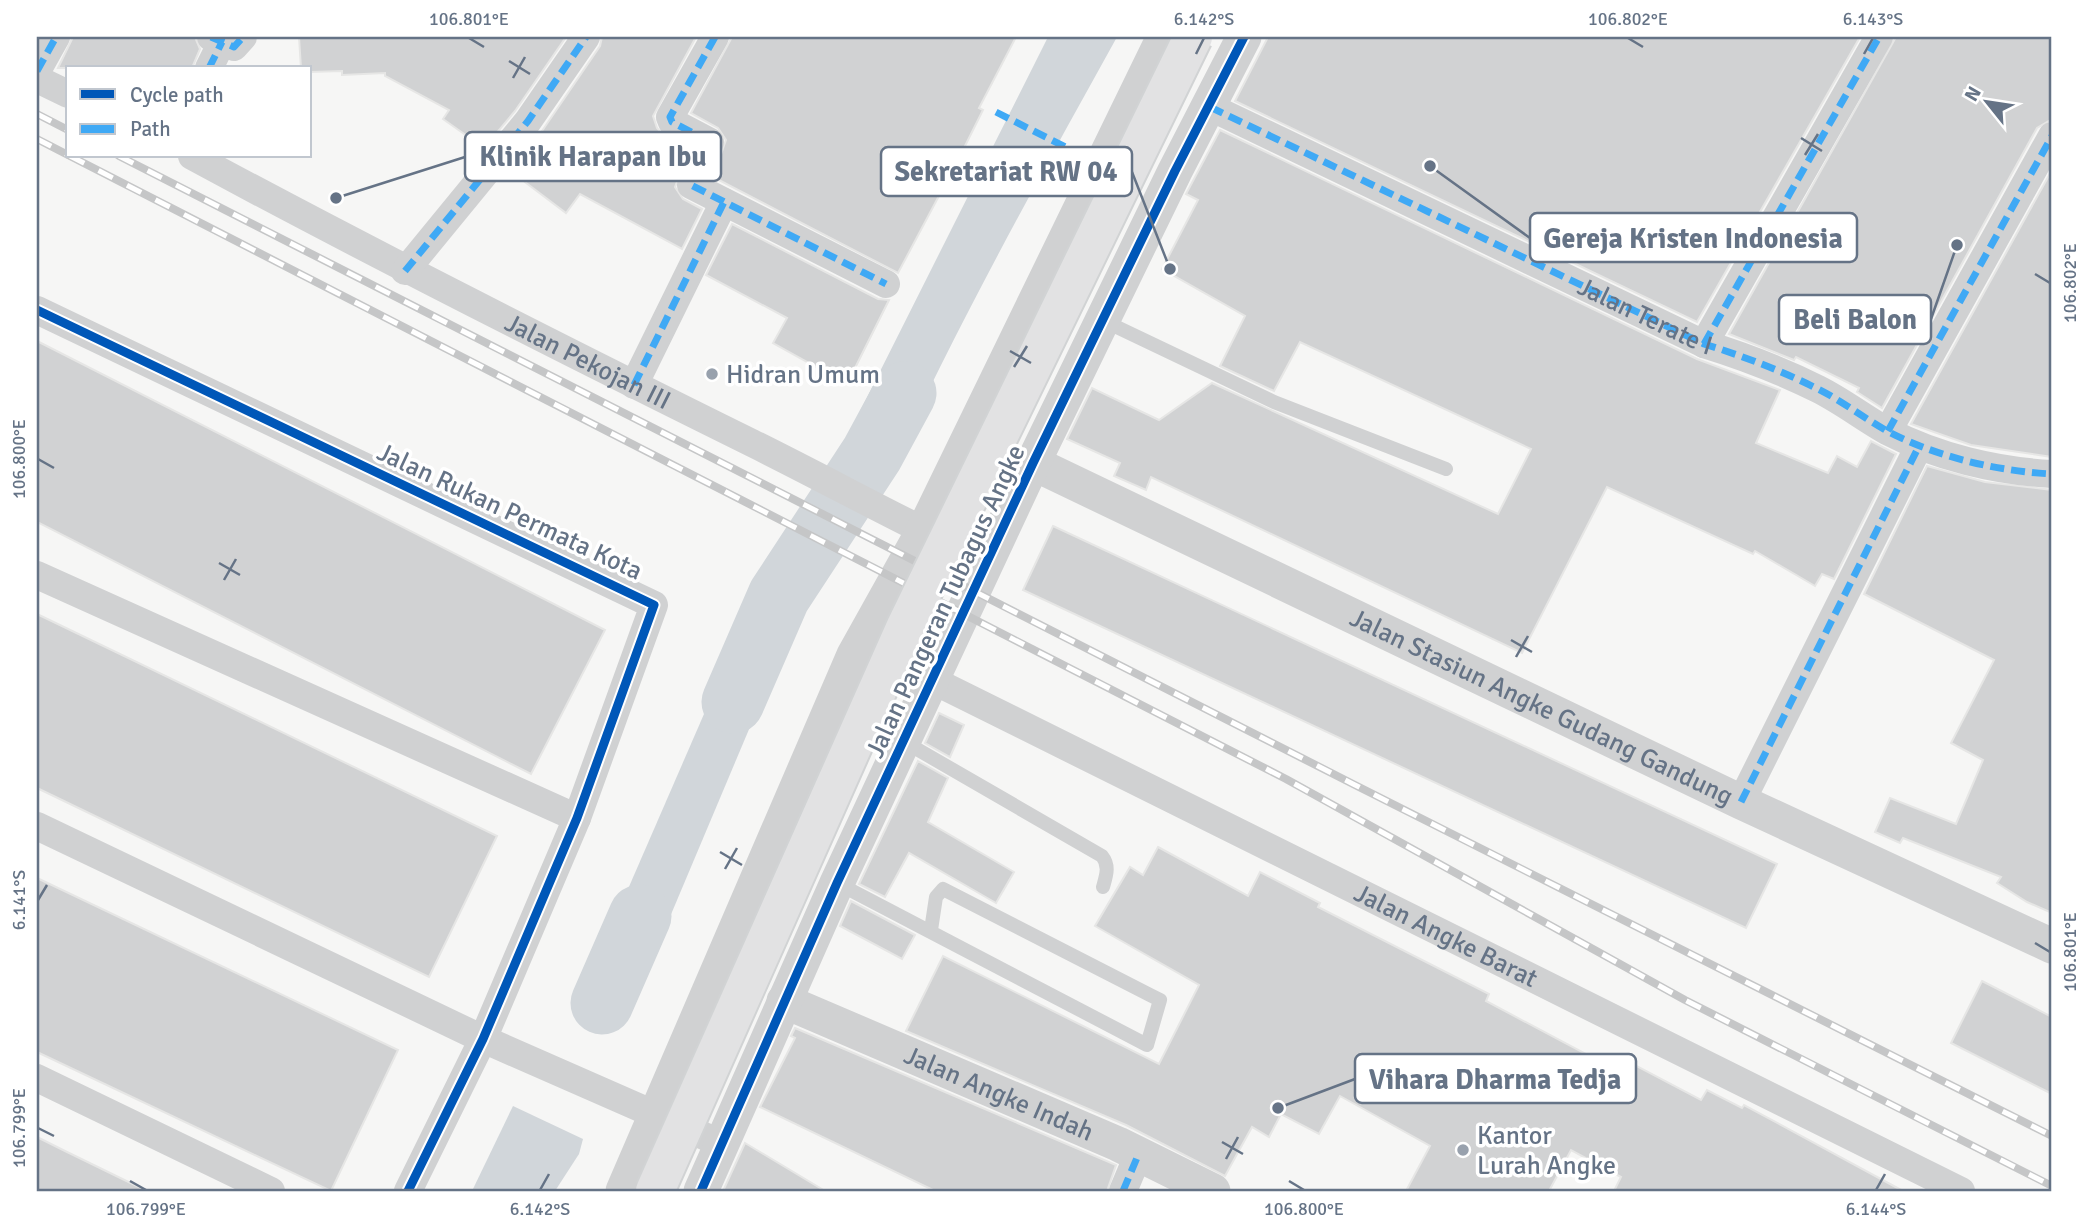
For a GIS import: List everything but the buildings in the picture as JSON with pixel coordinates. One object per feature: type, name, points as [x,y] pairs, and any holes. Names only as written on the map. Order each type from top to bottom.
[{"type":"main road","name":"Jalan Pangeran Tubagus Angke","points":[[655,1191],[905,626],[1193,37]]},
{"type":"street","points":[[37,71],[56,37]]},
{"type":"street","points":[[405,271],[528,121],[586,37]]},
{"type":"street","points":[[715,37],[670,117],[672,122],[709,141],[690,184],[886,285]]},
{"type":"street","name":"Jalan Pangeran Tubagus Angke","points":[[623,1191],[644,1108],[855,655],[922,532],[1164,37]]},
{"type":"street","name":"Jalan Pangeran Tubagus Angke","points":[[701,1191],[837,883],[1033,463],[1175,171],[1244,37]]},
{"type":"street","points":[[1704,344],[1879,37]]},
{"type":"street","points":[[210,66],[225,39]]},
{"type":"street","points":[[37,79],[66,93]]},
{"type":"street","name":"Jalan Terate I","points":[[1210,107],[1704,344],[1741,355],[1819,389],[1888,431],[1919,446],[1991,467],[2052,474]]},
{"type":"street","points":[[1888,431],[2052,136]]},
{"type":"street","name":"Jalan Pekojan III","points":[[196,158],[405,271],[806,470],[922,532],[988,562]]},
{"type":"street","points":[[634,385],[724,202]]},
{"type":"street","name":"Jalan Rukan Permata Kota","points":[[37,310],[647,599],[654,605],[577,818],[484,1039],[408,1191]]},
{"type":"street","points":[[1741,802],[1919,446]]},
{"type":"street","name":"Jalan Stasiun Angke Gudang Gandung","points":[[1033,463],[1741,802],[2052,946]]},
{"type":"street","points":[[940,493],[952,508],[968,517],[986,521],[1007,519]]},
{"type":"street","points":[[37,575],[577,818]]},
{"type":"street","points":[[855,655],[883,649],[905,654],[932,680]]},
{"type":"street","name":"Jalan Angke Barat","points":[[932,680],[1961,1191]]},
{"type":"street","points":[[37,826],[484,1039],[720,1143]]},
{"type":"street","name":"Jalan Angke Indah","points":[[784,1001],[1139,1153],[1213,1191]]},
{"type":"street","points":[[37,1078],[271,1191]]},
{"type":"street","points":[[1123,1191],[1139,1153]]},
{"type":"lane","points":[[1102,320],[1274,402],[1446,469]]},
{"type":"lane","points":[[903,741],[1102,856],[1107,862],[1103,887]]},
{"type":"lane","points":[[837,883],[932,930],[1147,1045],[1160,1000],[943,889],[936,897],[932,930]]},
{"type":"shaded area","points":[[1048,37],[1117,37],[968,312],[886,480],[839,453]]},
{"type":"shaded area","points":[[747,615],[790,632],[632,1007],[585,988]]},
{"type":"shaded area","points":[[513,1106],[583,1139],[579,1154],[555,1191],[472,1191]]},
{"type":"waterway","points":[[733,702],[779,596],[872,454],[905,393]]},
{"type":"waterway","points":[[602,1003],[640,916]]},
{"type":"railway","points":[[37,114],[66,129]]},
{"type":"railway","points":[[37,139],[66,154]]},
{"type":"railway","points":[[74,158],[1286,779],[1685,1000],[2052,1186]]},
{"type":"railway","points":[[123,158],[1353,784],[2052,1136]]},
{"type":"marked path","points":[[37,71],[56,37]]},
{"type":"marked path","points":[[211,37],[234,47],[243,37]]},
{"type":"marked path","points":[[405,271],[528,121],[586,37]]},
{"type":"marked path","points":[[715,37],[670,117],[672,122],[710,142],[691,185],[886,284]]},
{"type":"marked path","points":[[1704,344],[1879,37]]},
{"type":"marked path","points":[[210,66],[222,42]]},
{"type":"marked path","points":[[1210,107],[1704,344],[1804,382],[1906,440],[1946,455],[1988,466],[2052,474]]},
{"type":"marked path","points":[[996,112],[1101,165]]},
{"type":"marked path","points":[[1888,431],[2052,136]]},
{"type":"marked path","points":[[634,385],[724,202]]},
{"type":"marked path","points":[[1741,802],[1919,446]]},
{"type":"marked path","points":[[1123,1191],[1139,1153]]},
{"type":"cycle path","points":[[701,1191],[837,883],[1033,463],[1175,171],[1244,37]]},
{"type":"cycle path","points":[[37,310],[654,605],[577,818],[483,1039],[408,1191]]},
{"type":"place","name":"Gereja Kristen Indonesia","points":[[1430,166]]},
{"type":"place","name":"Klinik Harapan Ibu","points":[[336,198]]},
{"type":"place","name":"Beli Balon","points":[[1957,245]]},
{"type":"place","name":"Sekretariat RW 04","points":[[1170,269]]},
{"type":"place","name":"Hidran Umum","points":[[712,374]]},
{"type":"place","name":"Vihara Dharma Tedja","points":[[1278,1108]]},
{"type":"place","name":"Kantor Lurah Angke","points":[[1463,1150]]}]
